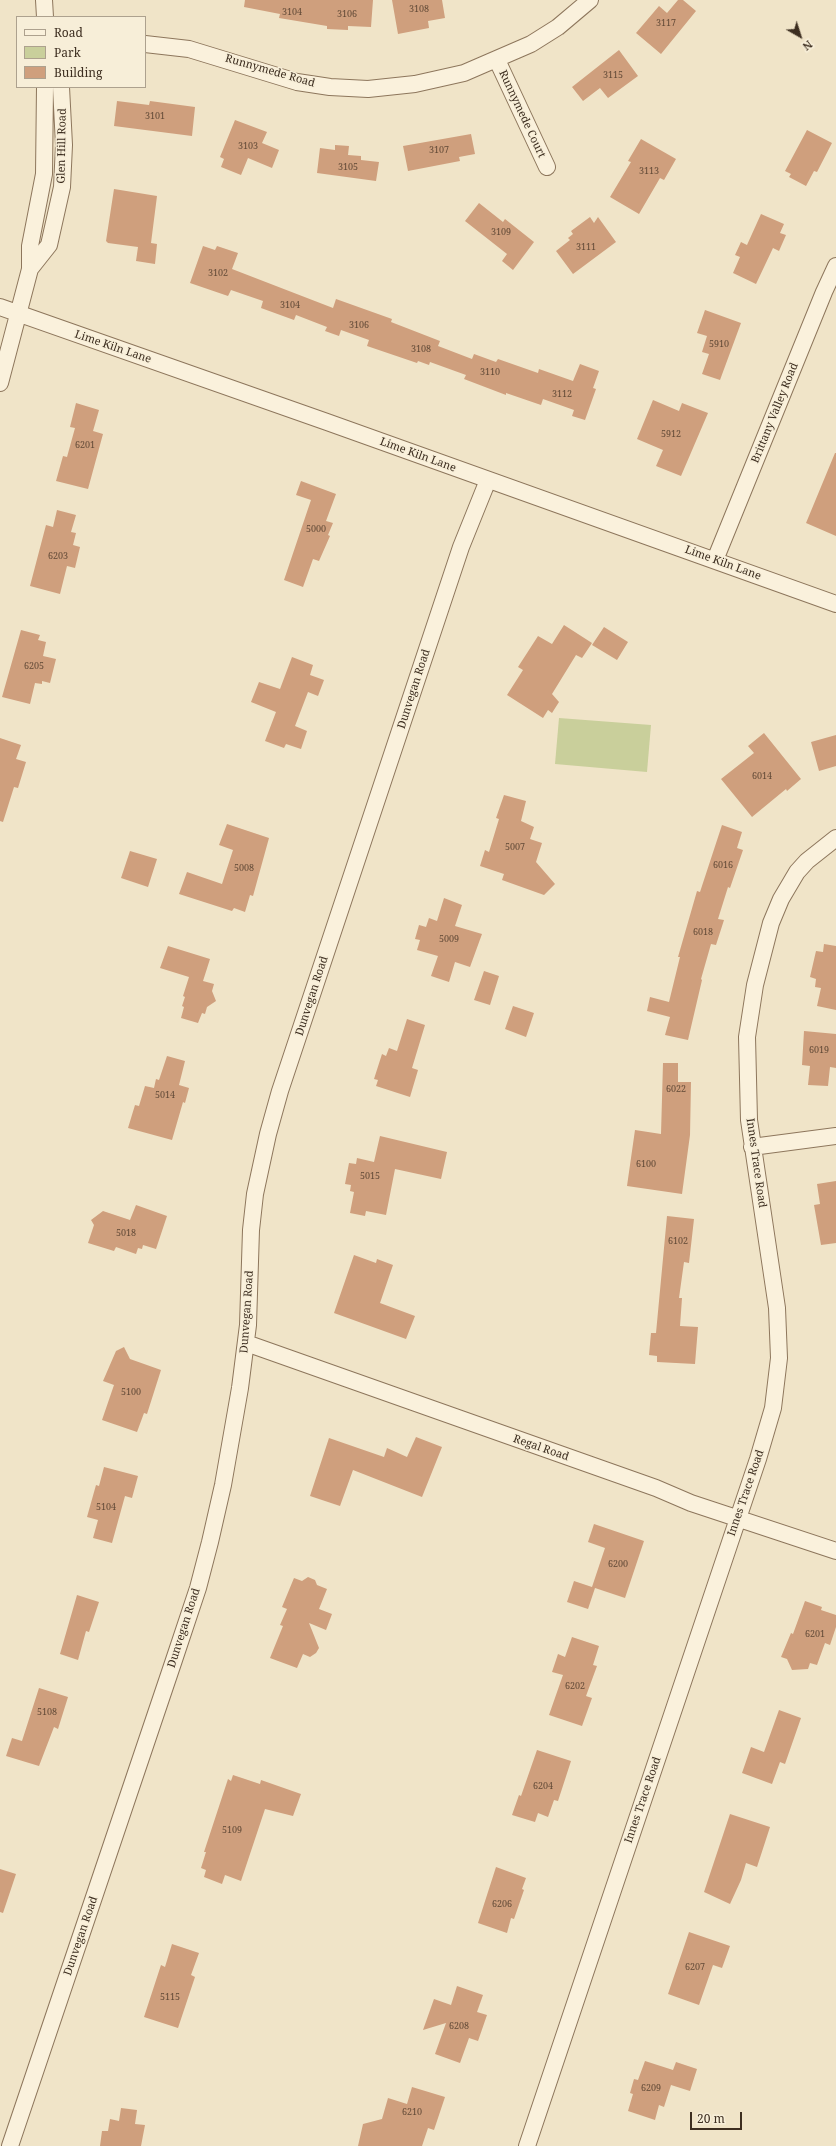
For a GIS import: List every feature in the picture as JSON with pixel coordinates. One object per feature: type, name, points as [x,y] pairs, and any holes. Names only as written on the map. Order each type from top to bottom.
[{"type":"street","points":[[44,0],[45,16]]},
{"type":"street","name":"Runnymede Road","points":[[146,44],[189,49],[297,82],[330,87],[361,89],[415,84],[464,73],[531,44],[558,27],[590,0]]},
{"type":"street","name":"Runnymede Court","points":[[497,60],[547,167]]},
{"type":"street","name":"Glen Hill Road","points":[[0,383],[30,270],[30,246],[39,207],[44,174],[45,88]]},
{"type":"street","name":"Glen Hill Road","points":[[30,270],[49,245],[62,187],[64,127],[61,88]]},
{"type":"street","points":[[45,128],[64,127]]},
{"type":"street","points":[[39,207],[58,210]]},
{"type":"street","name":"Brittany Valley Road","points":[[715,560],[824,292],[836,266]]},
{"type":"street","name":"Lime Kiln Lane","points":[[0,307],[836,604]]},
{"type":"street","name":"Dunvegan Road","points":[[10,2146],[198,1588],[223,1485],[246,1343],[251,1230],[255,1194],[270,1127],[462,547],[488,480]]},
{"type":"street","name":"Innes Trace Road","points":[[527,2146],[758,1459],[773,1408],[779,1358],[776,1293],[752,1147],[747,1094],[747,1037],[755,984],[771,923],[781,899],[797,872],[820,848],[836,838]]},
{"type":"street","points":[[752,1147],[836,1136]]},
{"type":"street","name":"Regal Road","points":[[246,1343],[738,1518],[836,1551]]},
{"type":"green space","points":[[559,718],[651,725],[647,772],[555,764]]},
{"type":"building","points":[[245,0],[373,0],[371,27],[348,26],[348,30],[327,29],[327,26],[279,18],[280,14],[244,7]]},
{"type":"building","points":[[392,0],[442,0],[445,18],[428,21],[429,28],[398,34]]},
{"type":"building","points":[[678,0],[683,0],[696,11],[661,54],[636,33],[659,6],[667,13]]},
{"type":"building","points":[[619,50],[638,76],[608,98],[600,88],[583,101],[572,87]]},
{"type":"building","points":[[117,101],[149,105],[150,101],[195,107],[192,136],[114,126]]},
{"type":"building","points":[[235,120],[267,132],[262,143],[279,150],[272,168],[248,158],[241,175],[221,167],[224,159],[220,157]]},
{"type":"building","points":[[807,130],[832,143],[817,172],[814,171],[806,186],[789,177],[791,174],[785,171]]},
{"type":"building","points":[[471,134],[475,154],[459,157],[460,161],[408,171],[403,146]]},
{"type":"building","points":[[641,139],[676,159],[664,180],[660,178],[639,214],[610,197],[631,162],[628,161]]},
{"type":"building","points":[[335,145],[349,146],[348,155],[361,156],[361,160],[379,162],[376,181],[317,173],[320,148],[335,150]]},
{"type":"building","points":[[114,189],[157,196],[151,243],[157,244],[155,264],[136,261],[138,247],[108,243],[106,241]]},
{"type":"building","points":[[479,203],[503,222],[505,219],[534,242],[513,270],[502,261],[507,254],[465,221]]},
{"type":"building","points":[[761,214],[784,224],[780,233],[786,235],[779,251],[773,248],[756,284],[733,273],[740,257],[735,255],[741,242],[747,245]]},
{"type":"building","points":[[590,217],[594,223],[598,217],[616,242],[573,274],[556,251],[570,240],[568,238],[573,234],[571,231]]},
{"type":"building","points":[[203,246],[215,250],[217,246],[238,253],[232,269],[333,308],[336,299],[392,319],[391,322],[440,341],[438,346],[472,359],[474,354],[496,362],[498,359],[538,373],[539,369],[573,381],[580,364],[599,371],[593,388],[596,389],[585,420],[572,416],[574,410],[543,399],[541,405],[506,393],[506,395],[464,379],[466,375],[430,362],[429,365],[418,361],[417,363],[367,346],[369,340],[341,330],[339,336],[325,331],[327,327],[296,315],[294,320],[261,308],[263,301],[231,290],[228,296],[190,283]]},
{"type":"building","points":[[705,310],[741,323],[720,380],[702,374],[709,354],[702,352],[707,336],[697,333]]},
{"type":"building","points":[[653,400],[679,411],[682,403],[708,413],[681,476],[656,466],[663,450],[637,439]]},
{"type":"building","points":[[76,403],[99,410],[93,431],[103,434],[88,489],[56,481],[63,456],[67,457],[75,428],[70,427]]},
{"type":"building","points":[[836,453],[836,536],[806,523]]},
{"type":"building","points":[[301,481],[336,494],[326,521],[333,523],[328,535],[330,536],[319,561],[313,559],[303,587],[284,580],[311,500],[296,495]]},
{"type":"building","points":[[57,510],[76,515],[71,532],[76,533],[73,545],[80,547],[75,568],[67,566],[60,594],[30,586],[46,525],[53,527]]},
{"type":"building","points":[[564,625],[592,643],[582,658],[576,655],[552,694],[559,702],[552,713],[548,710],[543,718],[507,695],[523,670],[518,667],[538,636],[552,644]]},
{"type":"building","points":[[604,627],[628,642],[617,660],[592,645]]},
{"type":"building","points":[[21,630],[40,635],[38,640],[46,642],[43,656],[56,659],[50,683],[42,681],[42,684],[35,683],[30,704],[2,697]]},
{"type":"building","points":[[292,657],[313,665],[310,675],[324,680],[318,696],[308,692],[295,726],[307,731],[301,749],[286,744],[284,748],[265,741],[276,712],[251,702],[259,682],[280,689]]},
{"type":"building","points":[[764,733],[801,779],[787,791],[786,789],[752,817],[721,779],[754,753],[748,746]]},
{"type":"building","points":[[836,735],[836,766],[819,771],[811,742]]},
{"type":"building","points":[[0,738],[21,745],[16,759],[26,762],[18,788],[14,787],[3,822],[0,821]]},
{"type":"building","points":[[504,795],[526,801],[521,821],[534,827],[530,839],[542,843],[536,862],[555,884],[544,895],[502,880],[504,874],[480,866],[485,850],[489,852],[499,819],[496,818]]},
{"type":"building","points":[[227,824],[269,838],[253,896],[250,895],[245,912],[234,908],[232,911],[179,894],[187,872],[222,884],[233,850],[219,845]]},
{"type":"building","points":[[722,825],[742,832],[737,848],[743,850],[730,888],[728,887],[718,919],[724,920],[716,945],[711,944],[701,979],[688,1040],[665,1035],[670,1017],[647,1011],[650,997],[669,1002],[680,957],[678,957],[697,891],[700,892]]},
{"type":"building","points":[[130,851],[157,859],[148,887],[121,878]]},
{"type":"building","points":[[444,898],[462,905],[455,926],[482,934],[470,967],[455,962],[449,982],[431,976],[438,956],[417,950],[420,940],[415,939],[419,925],[426,927],[429,918],[437,921]]},
{"type":"building","points":[[824,944],[836,946],[836,1010],[817,1006],[821,988],[815,987],[816,979],[810,977],[816,951],[823,952]]},
{"type":"building","points":[[168,946],[210,959],[203,981],[214,984],[212,991],[216,1001],[207,1007],[205,1014],[202,1013],[198,1023],[181,1018],[184,1007],[182,1006],[185,997],[183,996],[189,977],[160,968]]},
{"type":"building","points":[[484,971],[499,976],[490,1005],[474,1000]]},
{"type":"building","points":[[513,1006],[534,1013],[526,1037],[505,1029]]},
{"type":"building","points":[[407,1019],[425,1025],[412,1068],[418,1070],[410,1097],[376,1086],[378,1080],[374,1079],[382,1054],[386,1056],[389,1048],[397,1051]]},
{"type":"building","points":[[804,1031],[836,1034],[836,1068],[830,1067],[828,1086],[808,1085],[810,1066],[802,1065]]},
{"type":"building","points":[[167,1056],[185,1061],[179,1085],[189,1088],[185,1103],[183,1102],[172,1140],[128,1128],[135,1105],[139,1106],[145,1086],[154,1088],[156,1079],[159,1080]]},
{"type":"building","points":[[663,1063],[678,1063],[678,1082],[691,1082],[690,1135],[682,1194],[627,1186],[635,1130],[661,1134]]},
{"type":"building","points":[[380,1136],[447,1152],[441,1179],[395,1169],[386,1215],[366,1211],[365,1216],[350,1213],[354,1192],[350,1191],[351,1185],[345,1184],[349,1163],[356,1164],[357,1158],[374,1162]]},
{"type":"building","points":[[836,1181],[836,1243],[821,1245],[814,1205],[820,1204],[817,1184]]},
{"type":"building","points":[[136,1205],[167,1216],[156,1249],[143,1245],[142,1249],[138,1248],[136,1254],[116,1247],[114,1251],[88,1243],[94,1225],[91,1220],[103,1211],[130,1220]]},
{"type":"building","points":[[667,1216],[694,1219],[689,1263],[684,1262],[679,1298],[682,1298],[680,1326],[698,1327],[695,1364],[657,1362],[657,1356],[649,1355],[651,1333],[656,1333]]},
{"type":"building","points":[[354,1255],[376,1263],[377,1259],[393,1265],[380,1303],[415,1316],[406,1339],[334,1313]]},
{"type":"building","points":[[124,1347],[130,1359],[161,1370],[147,1414],[144,1413],[137,1432],[102,1420],[114,1385],[103,1381],[116,1351]]},
{"type":"building","points":[[416,1437],[442,1447],[422,1497],[353,1470],[340,1506],[310,1496],[329,1438],[384,1457],[387,1448],[407,1457]]},
{"type":"building","points":[[104,1467],[138,1476],[132,1498],[125,1496],[112,1543],[93,1538],[98,1520],[87,1517],[96,1485],[99,1486]]},
{"type":"building","points":[[594,1524],[644,1541],[625,1598],[595,1588],[588,1609],[567,1602],[574,1581],[592,1587],[605,1548],[588,1542]]},
{"type":"building","points":[[308,1577],[315,1580],[317,1585],[327,1589],[319,1609],[332,1614],[326,1630],[309,1623],[319,1648],[316,1653],[310,1657],[303,1654],[297,1668],[270,1658],[283,1626],[280,1625],[287,1609],[282,1607],[294,1578],[302,1581]]},
{"type":"building","points":[[77,1595],[99,1602],[89,1632],[86,1631],[78,1660],[60,1654]]},
{"type":"building","points":[[805,1601],[822,1607],[821,1610],[836,1615],[836,1627],[830,1645],[825,1643],[817,1665],[810,1663],[808,1669],[792,1670],[787,1659],[781,1657],[791,1633],[793,1634]]},
{"type":"building","points":[[572,1637],[599,1646],[593,1665],[597,1666],[586,1696],[592,1698],[582,1726],[549,1715],[563,1675],[552,1672],[558,1654],[565,1657]]},
{"type":"building","points":[[39,1688],[68,1697],[58,1729],[54,1727],[39,1766],[6,1756],[12,1738],[22,1741]]},
{"type":"building","points":[[779,1710],[801,1718],[785,1764],[780,1762],[772,1784],[742,1773],[751,1747],[764,1752]]},
{"type":"building","points":[[537,1750],[571,1761],[558,1801],[554,1800],[548,1817],[538,1813],[535,1822],[512,1815],[519,1795],[521,1796]]},
{"type":"building","points":[[233,1775],[260,1784],[261,1780],[301,1794],[293,1816],[265,1809],[241,1881],[225,1875],[222,1884],[204,1877],[206,1870],[201,1868],[206,1852],[204,1852],[228,1779],[231,1781]]},
{"type":"building","points":[[730,1814],[770,1827],[757,1867],[746,1863],[741,1880],[730,1904],[704,1892]]},
{"type":"building","points":[[496,1867],[526,1878],[522,1889],[524,1890],[514,1919],[511,1918],[507,1933],[478,1923]]},
{"type":"building","points":[[0,1869],[16,1874],[3,1913],[0,1912]]},
{"type":"building","points":[[689,1932],[730,1946],[722,1968],[713,1965],[699,2005],[668,1994]]},
{"type":"building","points":[[172,1944],[199,1953],[191,1975],[195,1977],[178,2028],[144,2017],[161,1965],[165,1967]]},
{"type":"building","points":[[457,1986],[483,1995],[477,2012],[487,2015],[478,2041],[469,2038],[460,2063],[435,2054],[446,2023],[423,2030],[434,1999],[451,2005]]},
{"type":"building","points":[[645,2061],[673,2070],[676,2062],[697,2069],[690,2091],[671,2085],[664,2107],[659,2105],[655,2120],[628,2111],[633,2094],[630,2093],[634,2079],[638,2080]]},
{"type":"building","points":[[412,2087],[445,2097],[434,2130],[428,2128],[422,2146],[358,2146],[363,2124],[382,2119],[388,2098],[407,2104]]},
{"type":"building","points":[[121,2108],[137,2110],[135,2124],[145,2125],[141,2146],[100,2146],[102,2131],[108,2131],[110,2119],[119,2121]]}]
